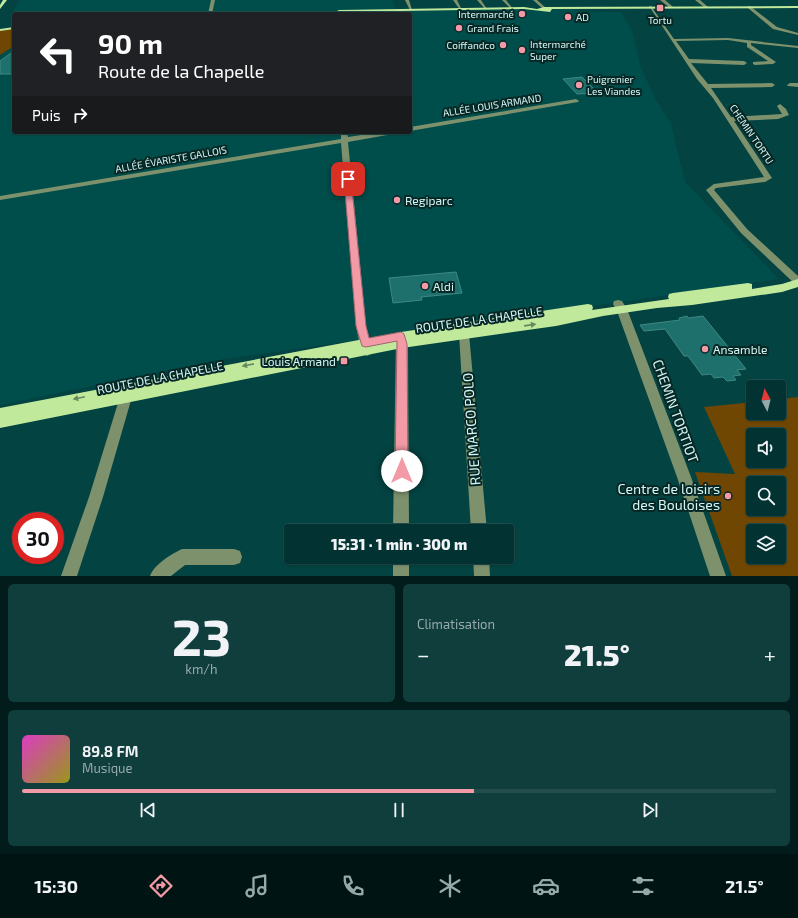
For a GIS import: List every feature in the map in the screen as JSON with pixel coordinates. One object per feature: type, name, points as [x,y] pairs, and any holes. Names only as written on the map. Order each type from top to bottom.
[{"type":"main road","points":[[0,4],[5,0]]},
{"type":"main road","points":[[0,8],[5,0]]},
{"type":"main road","points":[[539,10],[544,8],[798,7]]},
{"type":"main road","points":[[352,12],[411,9],[512,8],[546,11],[551,10],[550,9]]},
{"type":"main road","points":[[1,27],[12,27]]},
{"type":"main road","name":"ROUTE DE LA CHAPELLE","points":[[0,414],[127,393],[401,340],[779,283],[798,283]]},
{"type":"main road","name":"ROUTE DE LA CHAPELLE","points":[[0,422],[127,393]]},
{"type":"street","points":[[210,12],[213,0]]},
{"type":"street","points":[[407,0],[411,9]]},
{"type":"street","points":[[455,0],[460,9]]},
{"type":"street","points":[[479,0],[486,8]]},
{"type":"street","points":[[504,0],[512,8]]},
{"type":"street","points":[[535,0],[544,8]]},
{"type":"street","points":[[662,0],[671,7]]},
{"type":"street","points":[[696,0],[706,7]]},
{"type":"street","name":"CHEMIN TORTU","points":[[650,7],[699,78],[708,86],[761,164],[768,178],[765,180],[714,186],[710,190],[744,231],[798,283]]},
{"type":"street","points":[[749,7],[775,28],[798,34]]},
{"type":"street","points":[[674,40],[723,39],[798,47]]},
{"type":"street","points":[[748,42],[750,46],[773,62],[755,63]]},
{"type":"street","points":[[688,61],[744,63]]},
{"type":"street","points":[[708,86],[772,85]]},
{"type":"street","points":[[790,85],[798,85]]},
{"type":"street","name":"ALLÉE LOUIS ARMAND","points":[[412,129],[576,101]]},
{"type":"street","points":[[729,119],[778,117],[786,115],[780,106]]},
{"type":"street","points":[[366,347],[361,326],[344,136],[368,134]]},
{"type":"street","name":"ALLÉE ÉVARISTE GALLOIS","points":[[0,198],[344,136]]},
{"type":"street","name":"CHEMIN TORTIOT","points":[[620,307],[684,477],[718,576]]},
{"type":"street","name":"RUE MARCO POLO","points":[[463,330],[478,524]]},
{"type":"street","points":[[401,340],[401,524]]},
{"type":"street","points":[[69,576],[96,498],[127,393]]},
{"type":"street","points":[[158,576],[182,557],[234,557]]},
{"type":"street","points":[[401,564],[401,576]]},
{"type":"street","points":[[481,564],[482,576]]},
{"type":"shaded area","points":[[20,0],[392,0],[396,9],[560,8],[576,9],[579,12],[621,12],[632,31],[640,65],[654,97],[671,124],[685,182],[779,279],[213,361],[0,405],[0,55],[12,47],[12,134],[412,134],[412,12],[13,11]]},
{"type":"shaded area","points":[[12,28],[12,47],[0,55],[0,30]]},
{"type":"shaded area","name":"Centre de loisirs des Bouloises","points":[[798,397],[798,576],[732,576],[695,472],[735,474],[704,407],[746,403],[746,420],[786,420],[786,398]]},
{"type":"building","points":[[12,52],[12,74],[0,74],[0,61]]},
{"type":"building","name":"Puigrenier Les Viandes","points":[[582,77],[598,93],[577,94],[563,79]]},
{"type":"building","name":"Aldi","points":[[456,272],[462,293],[421,297],[422,300],[393,303],[389,278]]},
{"type":"building","name":"Ansamble","points":[[687,316],[688,318],[703,316],[746,369],[737,370],[741,375],[733,376],[736,380],[727,381],[723,377],[714,378],[711,374],[702,375],[688,356],[684,356],[665,329],[644,331],[640,325],[680,320],[679,318]]},
{"type":"place","name":"Tortu","points":[[660,8]]},
{"type":"place","name":"Intermarché","points":[[522,14]]},
{"type":"place","name":"AD","points":[[568,17]]},
{"type":"place","name":"Grand Frais","points":[[459,28]]},
{"type":"place","name":"Coiffandco","points":[[503,45]]},
{"type":"place","name":"Intermarché Super","points":[[522,50]]},
{"type":"place","name":"Puigrenier Les Viandes","points":[[579,85]]},
{"type":"place","name":"Regiparc","points":[[397,200]]},
{"type":"place","name":"Aldi","points":[[425,286]]},
{"type":"place","name":"Ansamble","points":[[705,349]]},
{"type":"place","name":"Louis Armand","points":[[344,361]]},
{"type":"place","name":"Centre de loisirs des Bouloises","points":[[728,496]]},
{"type":"route","points":[[348,179],[361,326],[366,343],[401,336],[402,471]]}]
